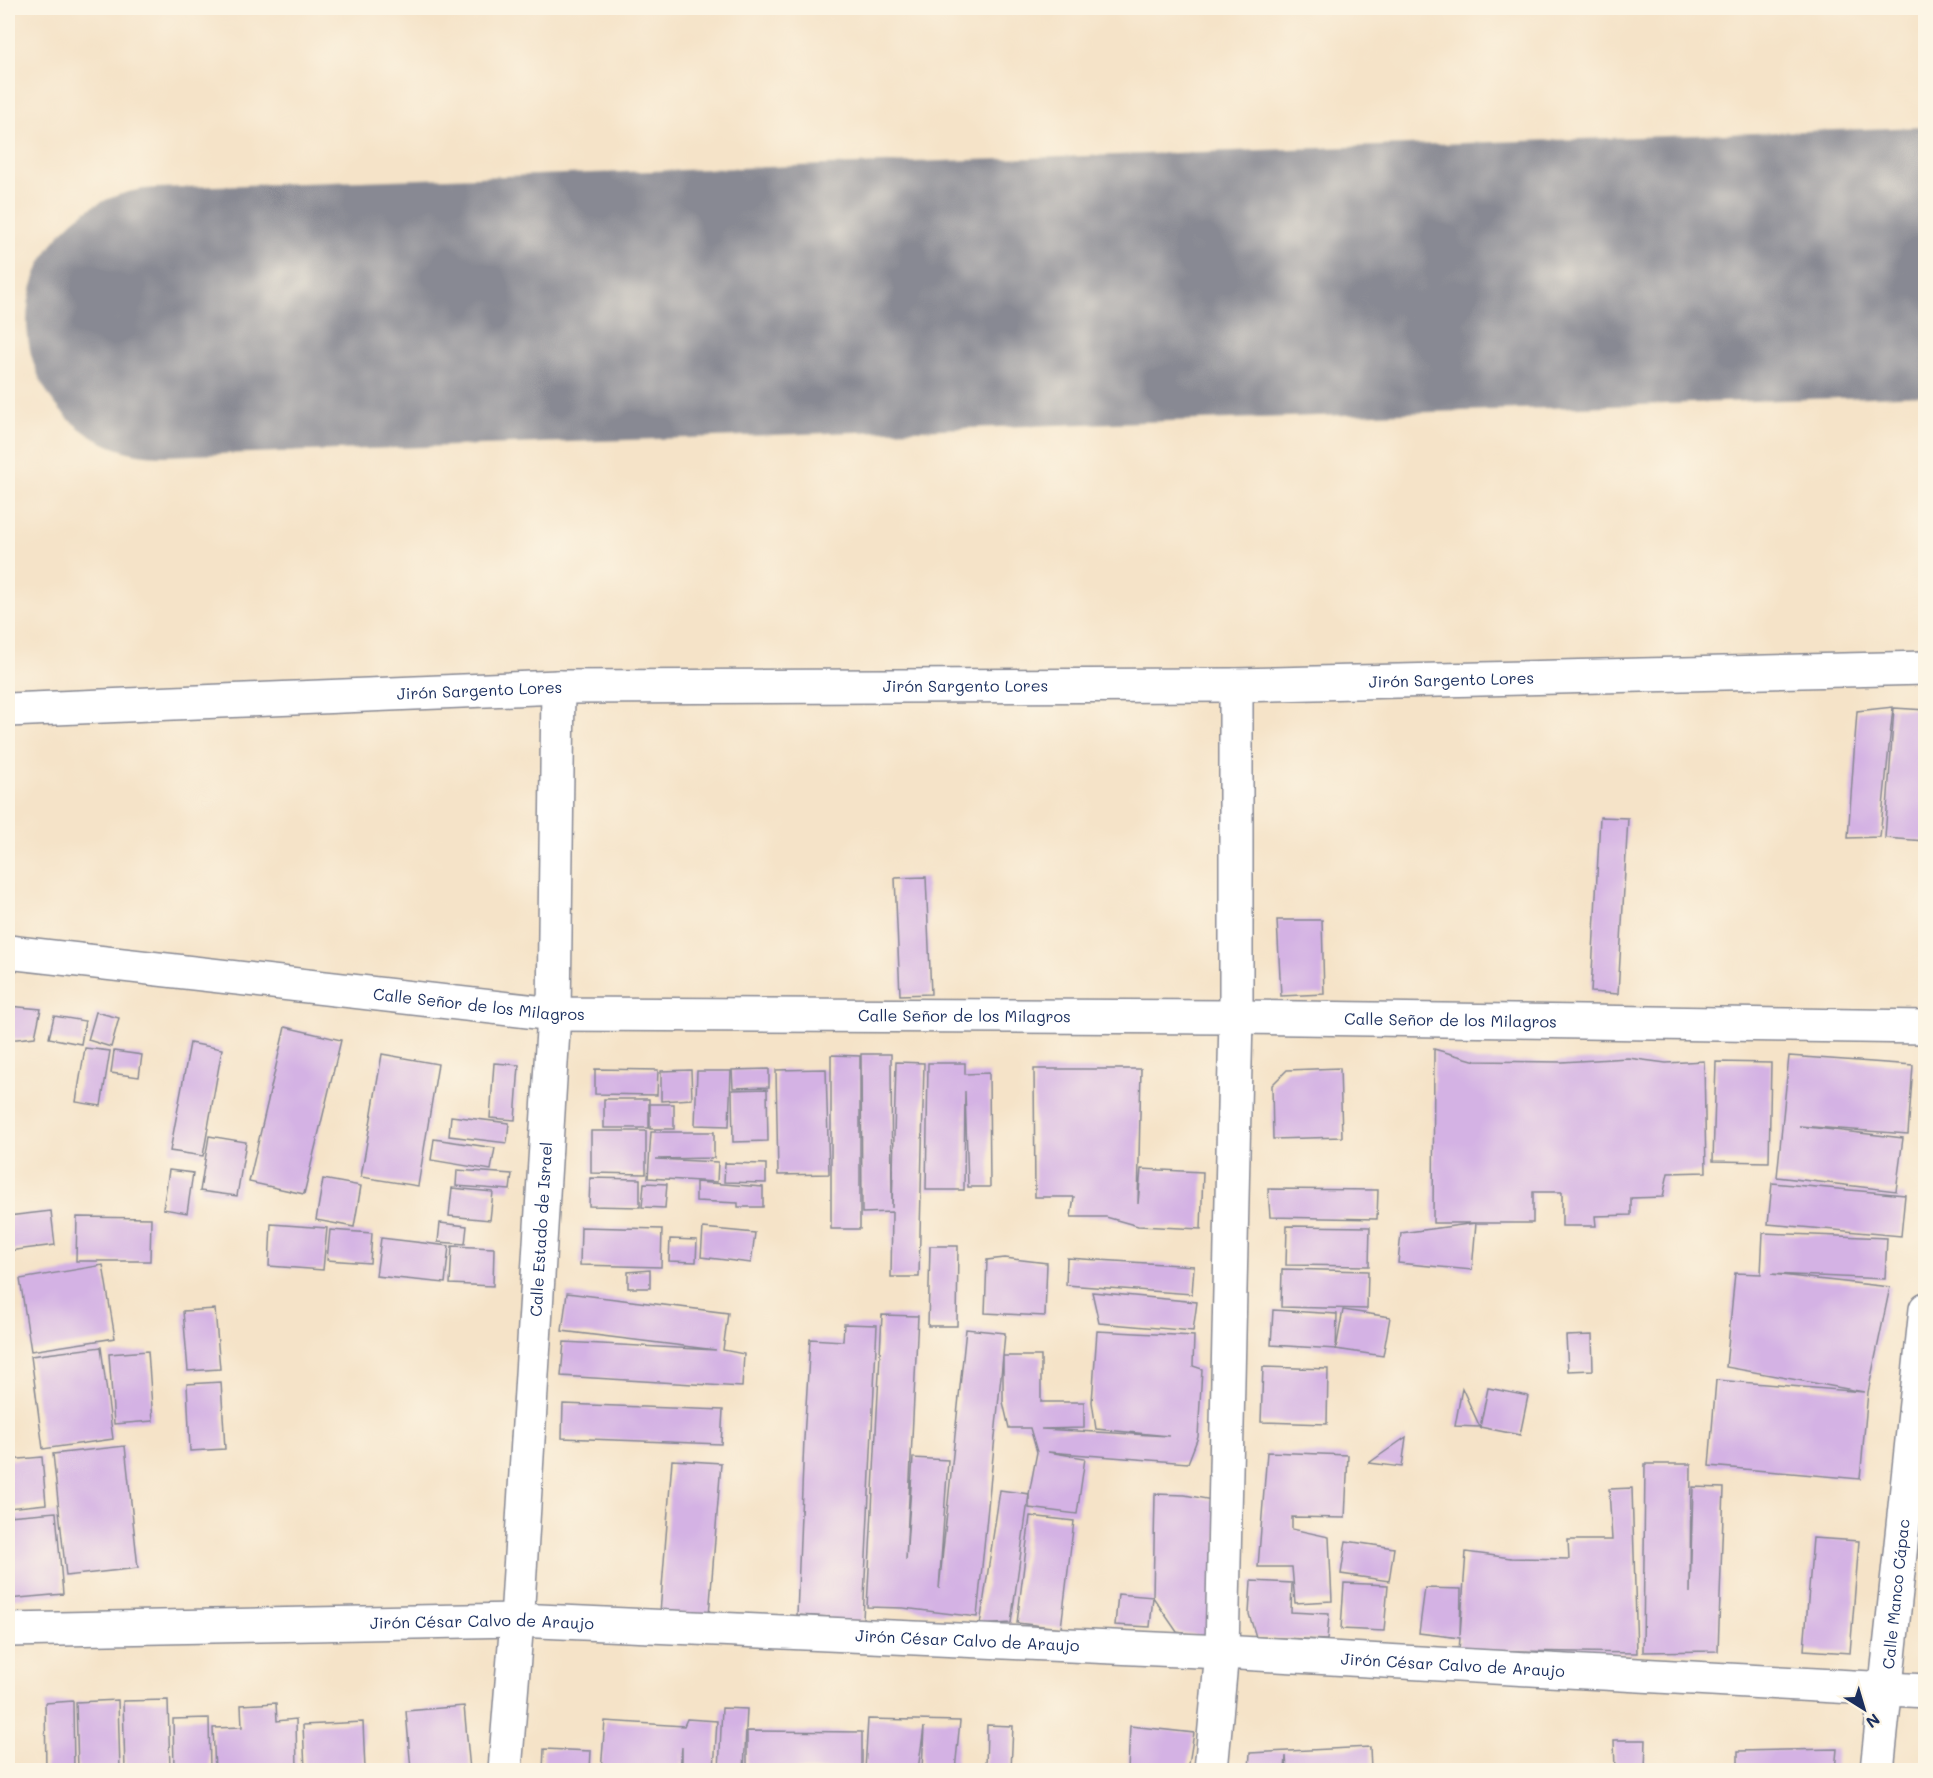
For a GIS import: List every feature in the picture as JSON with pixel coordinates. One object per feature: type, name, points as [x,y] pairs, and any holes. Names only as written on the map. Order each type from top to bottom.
[{"type":"street","name":"Jirón Sargento Lores","points":[[8,710],[558,687],[1236,685],[1926,669]]},
{"type":"street","points":[[1210,1770],[1222,1652],[1236,1017],[1236,685]]},
{"type":"street","name":"Calle Estado de Israel","points":[[505,1770],[517,1620],[554,1014],[558,687]]},
{"type":"street","name":"Calle Señor de los Milagros","points":[[8,952],[554,1014],[1236,1017],[1926,1027]]},
{"type":"street","name":"Calle Manco Cápac","points":[[1877,1770],[1926,1309]]},
{"type":"street","name":"Jirón César Calvo de Araujo","points":[[8,1630],[517,1620],[1222,1652],[1926,1691]]},
{"type":"building","points":[[1893,707],[1880,837],[1848,838],[1857,711]]},
{"type":"building","points":[[1894,708],[1926,710],[1926,841],[1885,838]]},
{"type":"building","points":[[1600,817],[1628,818],[1618,994],[1591,992]]},
{"type":"building","points":[[926,877],[931,994],[900,995],[895,878]]},
{"type":"building","points":[[1277,920],[1322,920],[1324,994],[1281,996]]},
{"type":"building","points":[[8,1006],[41,1009],[35,1037],[8,1040]]},
{"type":"building","points":[[96,1012],[119,1018],[111,1047],[88,1040]]},
{"type":"building","points":[[54,1016],[85,1021],[81,1044],[49,1038]]},
{"type":"building","points":[[285,1027],[341,1040],[304,1194],[249,1182]]},
{"type":"building","points":[[190,1043],[222,1049],[203,1156],[170,1151]]},
{"type":"building","points":[[85,1048],[110,1051],[101,1106],[76,1102]]},
{"type":"building","points":[[1434,1049],[1476,1061],[1562,1062],[1628,1058],[1666,1063],[1704,1061],[1706,1172],[1668,1173],[1663,1197],[1631,1198],[1631,1215],[1595,1216],[1596,1226],[1562,1226],[1562,1192],[1533,1192],[1533,1223],[1433,1223]]},
{"type":"building","points":[[114,1051],[142,1055],[139,1077],[111,1073]]},
{"type":"building","points":[[382,1054],[438,1064],[418,1186],[361,1177]]},
{"type":"building","points":[[861,1054],[891,1054],[892,1208],[896,1062],[924,1063],[919,1277],[891,1277],[892,1212],[862,1213]]},
{"type":"building","points":[[831,1055],[860,1056],[860,1229],[831,1229]]},
{"type":"building","points":[[1789,1056],[1913,1065],[1908,1134],[1799,1126],[1903,1138],[1896,1191],[1777,1177]]},
{"type":"building","points":[[1716,1062],[1771,1063],[1769,1162],[1713,1161]]},
{"type":"building","points":[[494,1063],[519,1065],[515,1120],[490,1118]]},
{"type":"building","points":[[928,1063],[965,1063],[965,1074],[989,1073],[990,1187],[968,1187],[965,1091],[964,1190],[926,1190]]},
{"type":"building","points":[[1340,1068],[1342,1137],[1273,1139],[1272,1085],[1287,1070]]},
{"type":"building","points":[[595,1069],[658,1070],[657,1095],[595,1094]]},
{"type":"building","points":[[769,1069],[769,1087],[733,1088],[732,1070]]},
{"type":"building","points":[[826,1069],[829,1174],[778,1175],[776,1070]]},
{"type":"building","points":[[1034,1069],[1141,1069],[1138,1204],[1141,1169],[1203,1172],[1201,1229],[1138,1226],[1106,1217],[1071,1217],[1074,1197],[1035,1197]]},
{"type":"building","points":[[691,1070],[692,1099],[661,1101],[661,1071]]},
{"type":"building","points":[[697,1071],[731,1071],[729,1126],[695,1125]]},
{"type":"building","points":[[767,1089],[768,1141],[733,1142],[732,1090]]},
{"type":"building","points":[[604,1099],[649,1099],[649,1128],[604,1128]]},
{"type":"building","points":[[650,1104],[674,1104],[674,1129],[650,1129]]},
{"type":"building","points":[[451,1116],[509,1123],[507,1143],[449,1136]]},
{"type":"building","points":[[591,1131],[646,1131],[646,1174],[591,1173]]},
{"type":"building","points":[[651,1132],[714,1132],[714,1158],[656,1159],[718,1162],[717,1182],[648,1178]]},
{"type":"building","points":[[209,1136],[246,1142],[237,1196],[200,1191]]},
{"type":"building","points":[[434,1139],[495,1148],[491,1170],[431,1160]]},
{"type":"building","points":[[725,1163],[766,1164],[766,1183],[724,1182]]},
{"type":"building","points":[[169,1170],[193,1173],[187,1213],[163,1209]]},
{"type":"building","points":[[457,1170],[512,1174],[510,1190],[456,1186]]},
{"type":"building","points":[[590,1178],[640,1179],[640,1207],[589,1206]]},
{"type":"building","points":[[323,1179],[361,1186],[354,1227],[316,1220]]},
{"type":"building","points":[[696,1182],[763,1187],[763,1207],[738,1207],[738,1203],[696,1201]]},
{"type":"building","points":[[644,1183],[667,1184],[665,1208],[642,1207]]},
{"type":"building","points":[[1772,1183],[1905,1195],[1901,1236],[1768,1224]]},
{"type":"building","points":[[452,1188],[493,1192],[490,1220],[449,1216]]},
{"type":"building","points":[[1268,1189],[1378,1190],[1377,1219],[1270,1217]]},
{"type":"building","points":[[51,1211],[55,1245],[8,1251],[8,1216]]},
{"type":"building","points":[[77,1217],[151,1218],[150,1261],[76,1261]]},
{"type":"building","points":[[440,1223],[467,1226],[465,1244],[438,1242]]},
{"type":"building","points":[[1476,1223],[1472,1270],[1398,1263],[1401,1233]]},
{"type":"building","points":[[271,1224],[327,1228],[323,1270],[269,1266]]},
{"type":"building","points":[[1287,1226],[1370,1227],[1369,1266],[1286,1265]]},
{"type":"building","points":[[581,1227],[662,1229],[661,1267],[580,1265]]},
{"type":"building","points":[[703,1228],[755,1233],[751,1263],[701,1257]]},
{"type":"building","points":[[330,1230],[372,1233],[370,1263],[327,1260]]},
{"type":"building","points":[[1763,1233],[1887,1238],[1885,1279],[1771,1274],[1890,1287],[1868,1392],[1860,1479],[1709,1466],[1716,1380],[1864,1392],[1726,1367],[1735,1273],[1761,1274]]},
{"type":"building","points":[[381,1238],[449,1246],[445,1283],[376,1276]]},
{"type":"building","points":[[670,1239],[697,1240],[696,1262],[669,1261]]},
{"type":"building","points":[[452,1246],[494,1248],[493,1286],[450,1284]]},
{"type":"building","points":[[930,1246],[958,1246],[957,1326],[928,1326]]},
{"type":"building","points":[[1005,1258],[1047,1263],[1045,1316],[985,1313],[987,1260]]},
{"type":"building","points":[[1067,1258],[1194,1266],[1192,1294],[1066,1285]]},
{"type":"building","points":[[103,1265],[115,1338],[31,1351],[20,1279]]},
{"type":"building","points":[[1282,1269],[1368,1271],[1367,1309],[1281,1307]]},
{"type":"building","points":[[650,1270],[650,1288],[628,1288],[628,1272]]},
{"type":"building","points":[[1092,1292],[1197,1302],[1193,1331],[1099,1323]]},
{"type":"building","points":[[567,1293],[728,1313],[723,1350],[744,1354],[742,1387],[561,1376],[564,1342],[716,1350],[562,1331]]},
{"type":"building","points":[[215,1309],[220,1369],[188,1371],[183,1311]]},
{"type":"building","points":[[1273,1310],[1337,1314],[1336,1349],[1271,1345]]},
{"type":"building","points":[[1343,1310],[1390,1317],[1383,1356],[1336,1349]]},
{"type":"building","points":[[882,1315],[918,1316],[906,1560],[913,1458],[948,1460],[939,1589],[966,1329],[1005,1333],[977,1617],[903,1608],[867,1607]]},
{"type":"building","points":[[844,1324],[877,1325],[863,1620],[829,1625],[830,1617],[797,1615],[804,1439],[810,1339],[843,1341]]},
{"type":"building","points":[[1097,1331],[1194,1336],[1193,1366],[1202,1369],[1198,1437],[1188,1463],[1048,1452],[1085,1458],[1077,1514],[1029,1508],[1029,1494],[1037,1452],[1030,1428],[1009,1428],[1003,1402],[1003,1356],[1041,1356],[1041,1402],[1084,1402],[1084,1428],[1041,1429],[1169,1436],[1096,1429],[1092,1402]]},
{"type":"building","points":[[1592,1335],[1593,1370],[1568,1371],[1566,1336]]},
{"type":"building","points":[[101,1347],[113,1439],[43,1449],[31,1356]]},
{"type":"building","points":[[148,1351],[153,1421],[114,1424],[109,1354]]},
{"type":"building","points":[[1263,1367],[1328,1369],[1327,1424],[1261,1422]]},
{"type":"building","points":[[221,1382],[225,1449],[190,1451],[187,1384]]},
{"type":"building","points":[[1462,1388],[1480,1427],[1455,1426]]},
{"type":"building","points":[[1488,1388],[1528,1396],[1520,1435],[1480,1427]]},
{"type":"building","points":[[563,1404],[723,1410],[721,1444],[562,1438]]},
{"type":"building","points":[[1406,1437],[1402,1467],[1369,1463]]},
{"type":"building","points":[[125,1446],[138,1568],[66,1576],[53,1454]]},
{"type":"building","points":[[1267,1452],[1348,1455],[1345,1518],[1292,1517],[1292,1529],[1329,1537],[1332,1601],[1295,1603],[1292,1567],[1258,1567]]},
{"type":"building","points":[[42,1457],[46,1504],[8,1508],[8,1460]]},
{"type":"building","points":[[672,1460],[721,1463],[709,1616],[660,1613]]},
{"type":"building","points":[[1645,1464],[1691,1464],[1690,1593],[1693,1487],[1724,1488],[1718,1651],[1643,1652]]},
{"type":"building","points":[[1632,1488],[1637,1653],[1459,1650],[1460,1638],[1419,1633],[1425,1588],[1461,1589],[1460,1635],[1466,1552],[1511,1558],[1569,1559],[1568,1540],[1612,1540],[1609,1489]]},
{"type":"building","points":[[1000,1490],[1029,1494],[1011,1623],[980,1625]]},
{"type":"building","points":[[1155,1494],[1185,1495],[1218,1501],[1216,1638],[1177,1632],[1153,1597]]},
{"type":"building","points":[[56,1512],[63,1594],[8,1599],[8,1516]]},
{"type":"building","points":[[1030,1516],[1074,1521],[1061,1628],[1017,1623]]},
{"type":"building","points":[[1813,1538],[1859,1541],[1850,1653],[1804,1650]]},
{"type":"building","points":[[1346,1541],[1394,1548],[1389,1581],[1341,1574]]},
{"type":"building","points":[[1251,1581],[1292,1583],[1291,1612],[1329,1614],[1327,1640],[1256,1637],[1249,1614]]},
{"type":"building","points":[[1344,1583],[1388,1585],[1384,1631],[1341,1629]]},
{"type":"building","points":[[1118,1594],[1153,1597],[1150,1627],[1115,1625]]},
{"type":"building","points":[[118,1700],[120,1770],[78,1770],[76,1702]]},
{"type":"building","points":[[168,1700],[170,1770],[125,1770],[123,1701]]},
{"type":"building","points":[[73,1701],[74,1770],[46,1770],[45,1703]]},
{"type":"building","points":[[276,1703],[277,1721],[296,1719],[297,1770],[215,1770],[213,1728],[242,1727],[241,1705]]},
{"type":"building","points":[[464,1706],[470,1770],[411,1770],[406,1711]]},
{"type":"building","points":[[722,1708],[747,1709],[744,1770],[719,1770]]},
{"type":"building","points":[[209,1718],[210,1770],[174,1770],[173,1719]]},
{"type":"building","points":[[687,1719],[717,1721],[714,1770],[682,1770],[682,1747],[680,1770],[601,1770],[605,1721],[684,1726]]},
{"type":"building","points":[[868,1719],[960,1721],[955,1770],[922,1770],[924,1727],[918,1770],[865,1770]]},
{"type":"building","points":[[363,1722],[365,1770],[305,1770],[303,1725]]},
{"type":"building","points":[[987,1725],[1013,1726],[1011,1770],[986,1770]]},
{"type":"building","points":[[1130,1726],[1194,1733],[1188,1770],[1128,1770]]},
{"type":"building","points":[[747,1731],[862,1732],[862,1770],[747,1770]]},
{"type":"building","points":[[1614,1740],[1646,1740],[1645,1770],[1615,1770]]},
{"type":"building","points":[[1370,1747],[1371,1770],[1287,1770],[1286,1756],[1285,1770],[1249,1770],[1250,1753]]},
{"type":"building","points":[[544,1749],[591,1751],[590,1770],[543,1770]]},
{"type":"building","points":[[1837,1749],[1835,1770],[1738,1770],[1738,1751]]},
{"type":"runway","points":[[161,322],[1926,261]]}]
